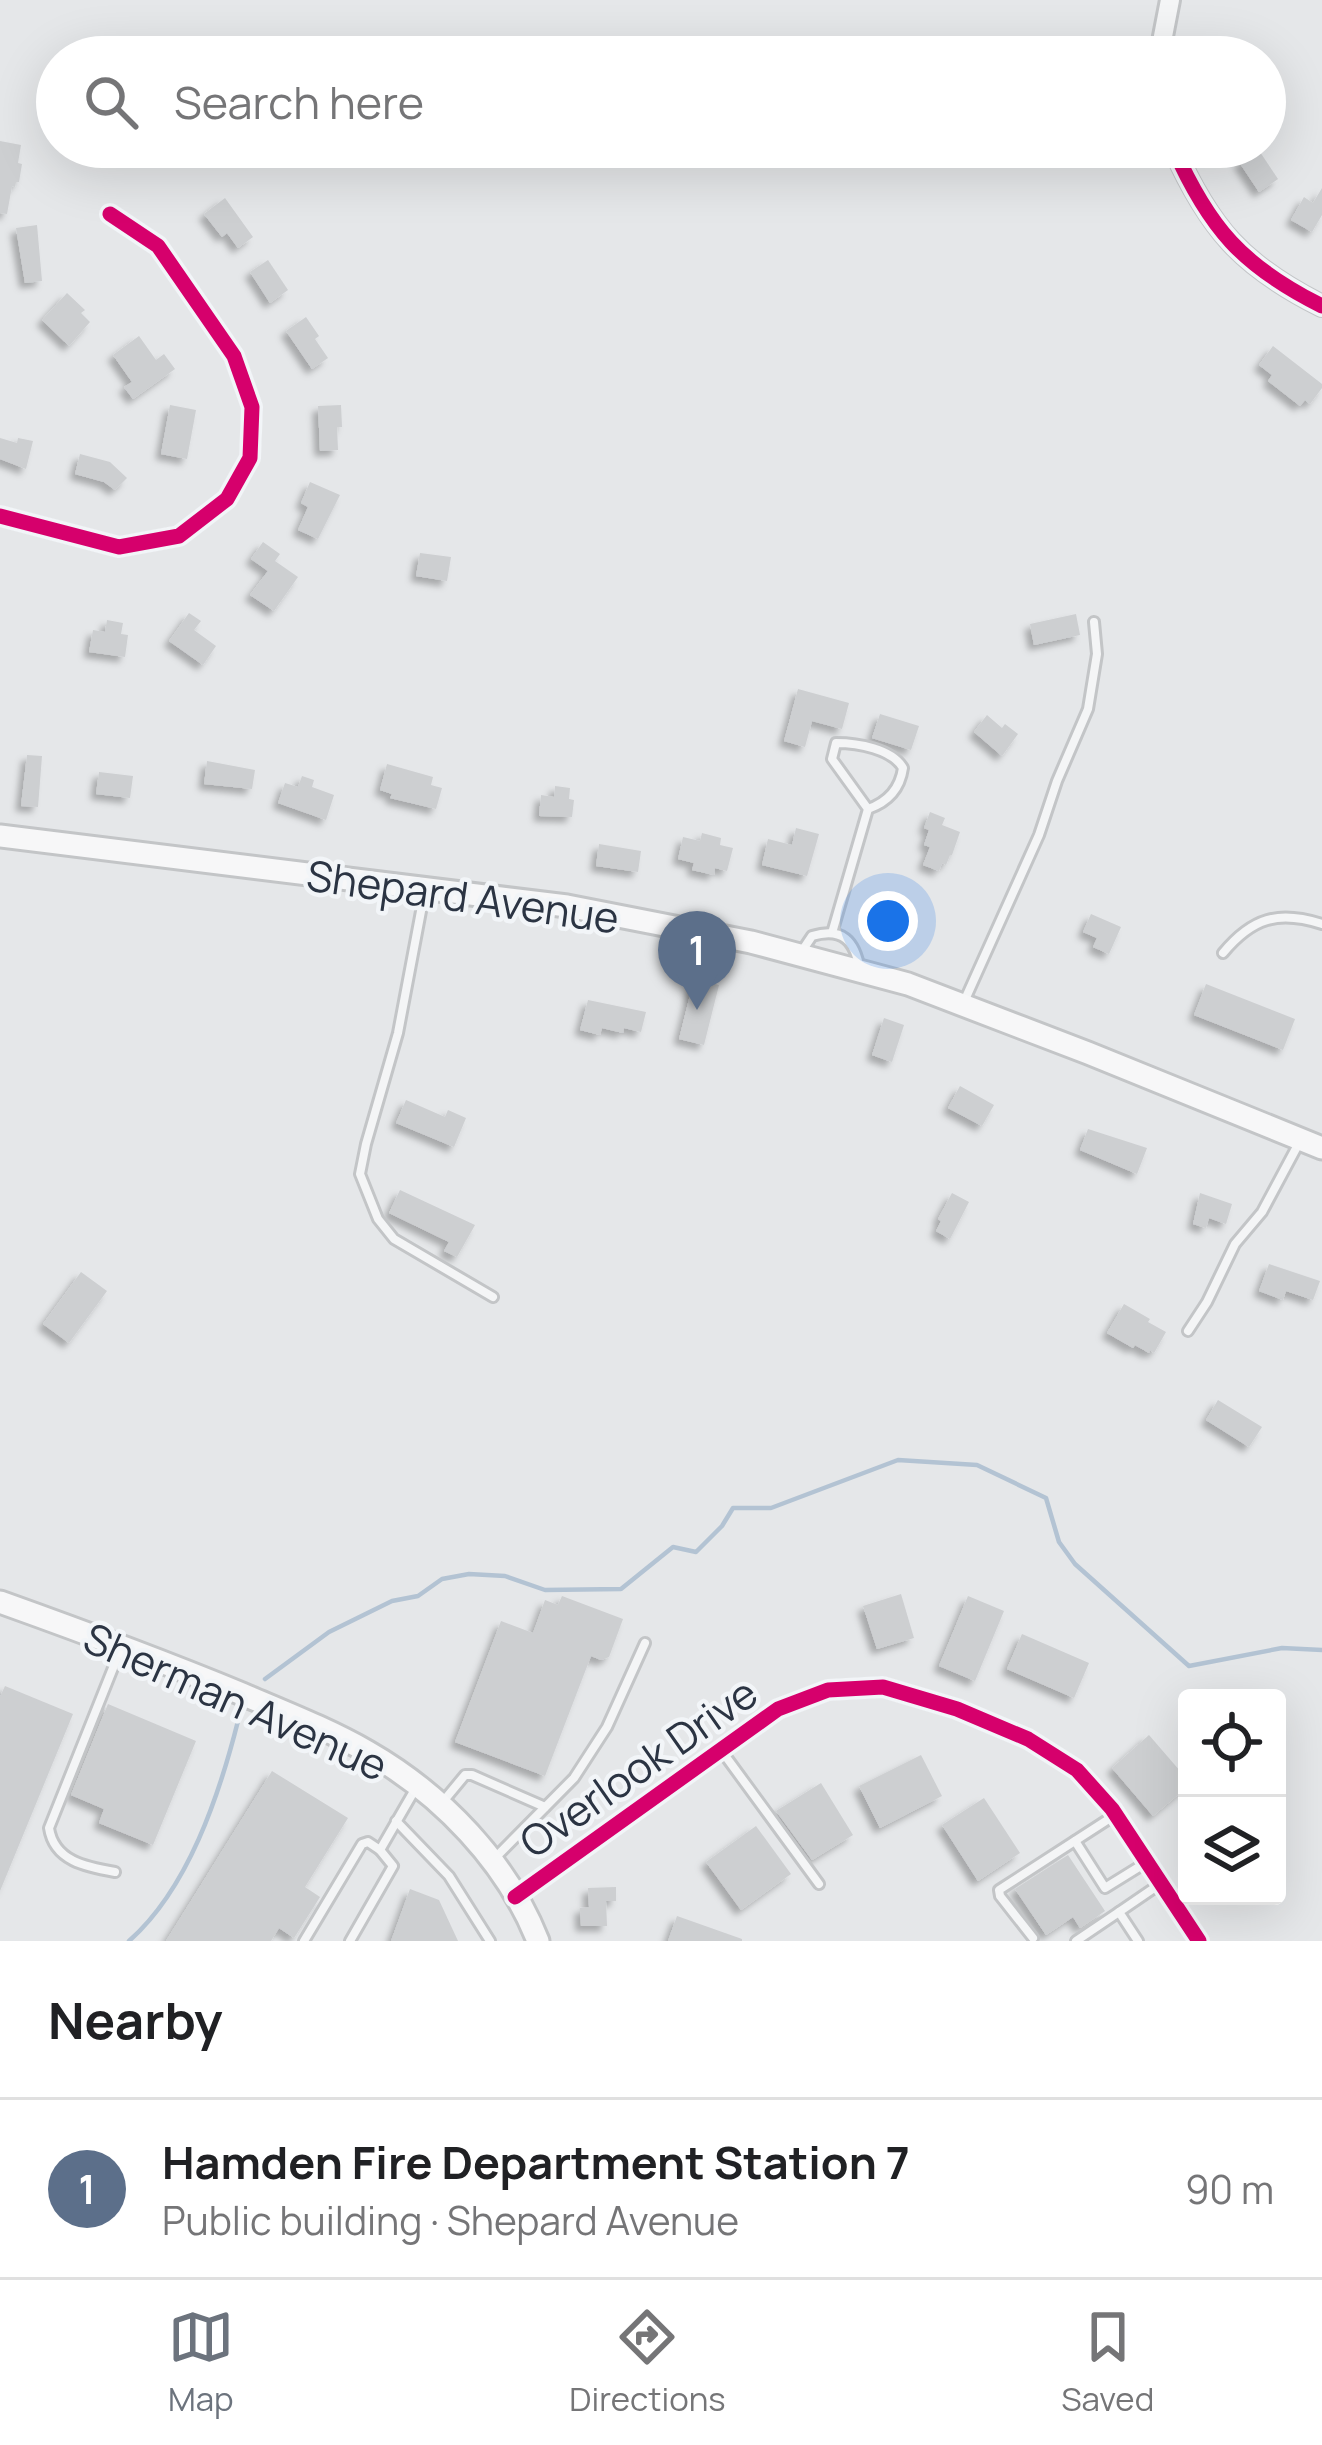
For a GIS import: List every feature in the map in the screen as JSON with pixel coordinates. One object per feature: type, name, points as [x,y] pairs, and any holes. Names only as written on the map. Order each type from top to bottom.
[{"type":"main road","name":"Shepard Avenue","points":[[0,836],[567,906],[752,942],[908,984],[1312,1144]]},
{"type":"main road","name":"Sherman Avenue","points":[[2,1609],[122,1647],[365,1750],[418,1785],[492,1861],[538,1941]]},
{"type":"street","points":[[1163,36],[1170,0]]},
{"type":"street","points":[[1184,168],[1212,220],[1249,262],[1322,306]]},
{"type":"street","points":[[0,516],[119,547],[179,536],[226,499],[250,458],[252,406],[234,356],[158,246],[110,214]]},
{"type":"street","name":"Overlook Drive","points":[[515,1897],[778,1708],[828,1690],[883,1687],[957,1709],[1028,1739],[1077,1770],[1116,1814],[1199,1941]]},
{"type":"lane","points":[[962,1005],[1039,835],[1088,709],[1097,654],[1094,622]]},
{"type":"lane","points":[[836,743],[889,754],[902,763],[894,792],[868,809],[832,759],[836,743]]},
{"type":"lane","points":[[832,933],[868,809]]},
{"type":"lane","points":[[425,889],[398,1033],[360,1174],[378,1220],[394,1239],[493,1297]]},
{"type":"lane","points":[[1223,953],[1249,927],[1266,919],[1292,917],[1322,924]]},
{"type":"lane","points":[[799,955],[812,936],[832,933],[854,946],[860,971]]},
{"type":"lane","points":[[1188,1331],[1202,1313],[1235,1244],[1312,1144]]},
{"type":"lane","points":[[492,1861],[574,1778],[607,1727],[644,1642]]},
{"type":"lane","points":[[115,1872],[62,1855],[54,1846],[50,1828],[122,1647]]},
{"type":"lane","points":[[720,1749],[819,1884]]},
{"type":"lane","points":[[440,1805],[465,1775],[472,1775],[545,1808]]},
{"type":"lane","points":[[380,1850],[418,1785]]},
{"type":"lane","points":[[1033,1938],[999,1890],[1116,1814]]},
{"type":"lane","points":[[396,1821],[449,1876],[490,1941]]},
{"type":"lane","points":[[1075,1841],[1105,1888],[1148,1862]]},
{"type":"lane","points":[[304,1941],[362,1844],[368,1842],[393,1866],[350,1941]]},
{"type":"lane","points":[[1076,1941],[1161,1883]]},
{"type":"lane","points":[[1119,1912],[1138,1941]]},
{"type":"building","points":[[0,141],[21,145],[19,182],[12,186],[7,214],[0,213]]},
{"type":"building","points":[[1243,168],[1271,168],[1278,179],[1259,192]]},
{"type":"building","points":[[1322,188],[1322,215],[1312,232],[1291,220],[1304,197],[1313,203]]},
{"type":"building","points":[[225,198],[253,237],[238,248],[204,214]]},
{"type":"building","points":[[37,225],[42,281],[25,283],[16,228]]},
{"type":"building","points":[[268,260],[288,290],[270,303],[250,272]]},
{"type":"building","points":[[67,293],[90,322],[69,346],[42,320]]},
{"type":"building","points":[[306,317],[328,358],[312,369],[286,331]]},
{"type":"building","points":[[139,336],[156,360],[164,354],[175,369],[133,399],[124,387],[132,382],[113,355]]},
{"type":"building","points":[[1273,346],[1322,384],[1310,404],[1305,400],[1300,406],[1268,381],[1272,375],[1259,365]]},
{"type":"building","points":[[170,405],[196,410],[187,459],[161,454]]},
{"type":"building","points":[[341,405],[338,450],[320,451],[318,406]]},
{"type":"building","points":[[0,438],[33,441],[26,469],[0,459]]},
{"type":"building","points":[[80,454],[110,462],[127,478],[115,490],[75,474]]},
{"type":"building","points":[[310,482],[340,495],[318,539],[298,530],[308,507],[301,503]]},
{"type":"building","points":[[263,542],[280,554],[275,561],[298,577],[274,611],[250,595],[268,571],[251,559]]},
{"type":"building","points":[[420,553],[451,557],[447,581],[416,576]]},
{"type":"building","points":[[189,613],[201,621],[194,630],[216,646],[203,665],[169,641]]},
{"type":"building","points":[[1076,614],[1080,635],[1034,645],[1030,624]]},
{"type":"building","points":[[107,620],[123,623],[121,634],[128,635],[125,657],[89,652],[93,630],[105,632]]},
{"type":"building","points":[[798,689],[849,703],[842,729],[812,721],[805,747],[784,741]]},
{"type":"building","points":[[880,714],[919,726],[911,750],[872,738]]},
{"type":"building","points":[[987,715],[1018,734],[1002,756],[974,732]]},
{"type":"building","points":[[27,755],[42,756],[38,807],[21,806]]},
{"type":"building","points":[[207,761],[255,770],[252,789],[204,784]]},
{"type":"building","points":[[387,764],[433,777],[431,785],[442,788],[436,809],[390,798],[392,794],[380,790]]},
{"type":"building","points":[[99,772],[133,776],[130,798],[96,794]]},
{"type":"building","points":[[302,776],[314,780],[312,787],[334,795],[326,820],[278,803],[285,783],[298,787]]},
{"type":"building","points":[[555,786],[570,788],[572,817],[539,816],[541,795],[554,797]]},
{"type":"building","points":[[930,812],[945,818],[942,825],[960,832],[952,855],[939,871],[923,865],[930,847],[924,845],[929,830],[924,828]]},
{"type":"building","points":[[796,828],[819,834],[807,876],[762,865],[768,839],[792,845]]},
{"type":"building","points":[[702,833],[721,838],[720,845],[733,848],[727,871],[715,868],[714,875],[692,870],[694,863],[678,859],[683,837],[700,841]]},
{"type":"building","points":[[599,844],[641,851],[638,872],[596,866]]},
{"type":"building","points":[[1091,914],[1121,927],[1109,954],[1093,947],[1097,938],[1083,932]]},
{"type":"building","points":[[694,979],[719,985],[704,1045],[679,1039]]},
{"type":"building","points":[[1206,984],[1295,1019],[1283,1050],[1194,1015]]},
{"type":"building","points":[[588,1000],[646,1012],[641,1032],[602,1028],[600,1035],[580,1030]]},
{"type":"building","points":[[884,1018],[904,1025],[892,1062],[872,1055]]},
{"type":"building","points":[[960,1086],[994,1105],[982,1126],[948,1108]]},
{"type":"building","points":[[406,1100],[445,1117],[448,1110],[466,1118],[454,1147],[396,1123]]},
{"type":"building","points":[[1088,1129],[1147,1148],[1137,1174],[1080,1150]]},
{"type":"building","points":[[400,1190],[475,1225],[457,1257],[444,1251],[449,1242],[389,1213]]},
{"type":"building","points":[[952,1193],[969,1202],[950,1239],[936,1231]]},
{"type":"building","points":[[1200,1193],[1232,1204],[1226,1224],[1209,1218],[1206,1228],[1193,1224]]},
{"type":"building","points":[[1269,1264],[1320,1281],[1313,1300],[1286,1291],[1283,1300],[1259,1291]]},
{"type":"building","points":[[81,1272],[107,1291],[69,1343],[43,1324]]},
{"type":"building","points":[[1124,1304],[1166,1332],[1154,1353],[1133,1348],[1107,1333]]},
{"type":"building","points":[[1218,1400],[1262,1427],[1249,1447],[1206,1420]]},
{"type":"building","points":[[901,1594],[914,1638],[877,1649],[863,1606]]},
{"type":"building","points":[[562,1596],[623,1619],[609,1657],[591,1656],[545,1776],[455,1742],[501,1621],[533,1633],[545,1600],[558,1605]]},
{"type":"building","points":[[968,1596],[1004,1611],[975,1681],[939,1666]]},
{"type":"building","points":[[1022,1634],[1089,1663],[1074,1698],[1007,1669]]},
{"type":"building","points":[[5,1686],[73,1714],[0,1891],[0,1697]]},
{"type":"building","points":[[108,1704],[196,1741],[153,1845],[99,1823],[104,1809],[71,1795]]},
{"type":"building","points":[[1149,1735],[1178,1769],[1178,1795],[1153,1816],[1112,1768]]},
{"type":"building","points":[[921,1755],[942,1796],[880,1828],[859,1786]]},
{"type":"building","points":[[272,1771],[348,1818],[305,1887],[320,1897],[294,1938],[279,1928],[271,1941],[166,1941]]},
{"type":"building","points":[[821,1783],[853,1835],[812,1860],[776,1811]]},
{"type":"building","points":[[984,1798],[1020,1853],[978,1881],[942,1825]]},
{"type":"building","points":[[756,1826],[791,1874],[741,1910],[706,1862]]},
{"type":"building","points":[[1068,1855],[1105,1911],[1080,1928],[1073,1917],[1046,1935],[1015,1889]]},
{"type":"building","points":[[616,1887],[616,1901],[606,1901],[607,1926],[581,1926],[580,1908],[589,1907],[588,1888]]},
{"type":"building","points":[[410,1889],[439,1900],[458,1941],[391,1941]]},
{"type":"building","points":[[677,1916],[742,1939],[742,1941],[668,1941]]},
{"type":"waterway","points":[[265,1679],[329,1632],[392,1601],[418,1596],[442,1579],[469,1574],[505,1576],[545,1590],[621,1589],[673,1547],[696,1552],[733,1508],[771,1508],[898,1460],[977,1465],[1046,1498],[1059,1542],[1075,1564],[1189,1666],[1282,1648],[1322,1650]]},
{"type":"waterway","points":[[129,1941],[168,1895],[198,1840],[238,1721]]},
{"type":"cycle path","points":[[1183,168],[1231,242],[1270,276],[1322,306]]},
{"type":"cycle path","points":[[0,516],[119,547],[179,536],[227,499],[250,458],[252,407],[234,356],[158,246],[110,214]]},
{"type":"cycle path","points":[[515,1897],[778,1709],[828,1690],[883,1687],[957,1709],[1028,1739],[1077,1770],[1112,1809],[1199,1941]]},
{"type":"place","name":"Hamden Fire Department Station 7","points":[[697,1010]]}]
